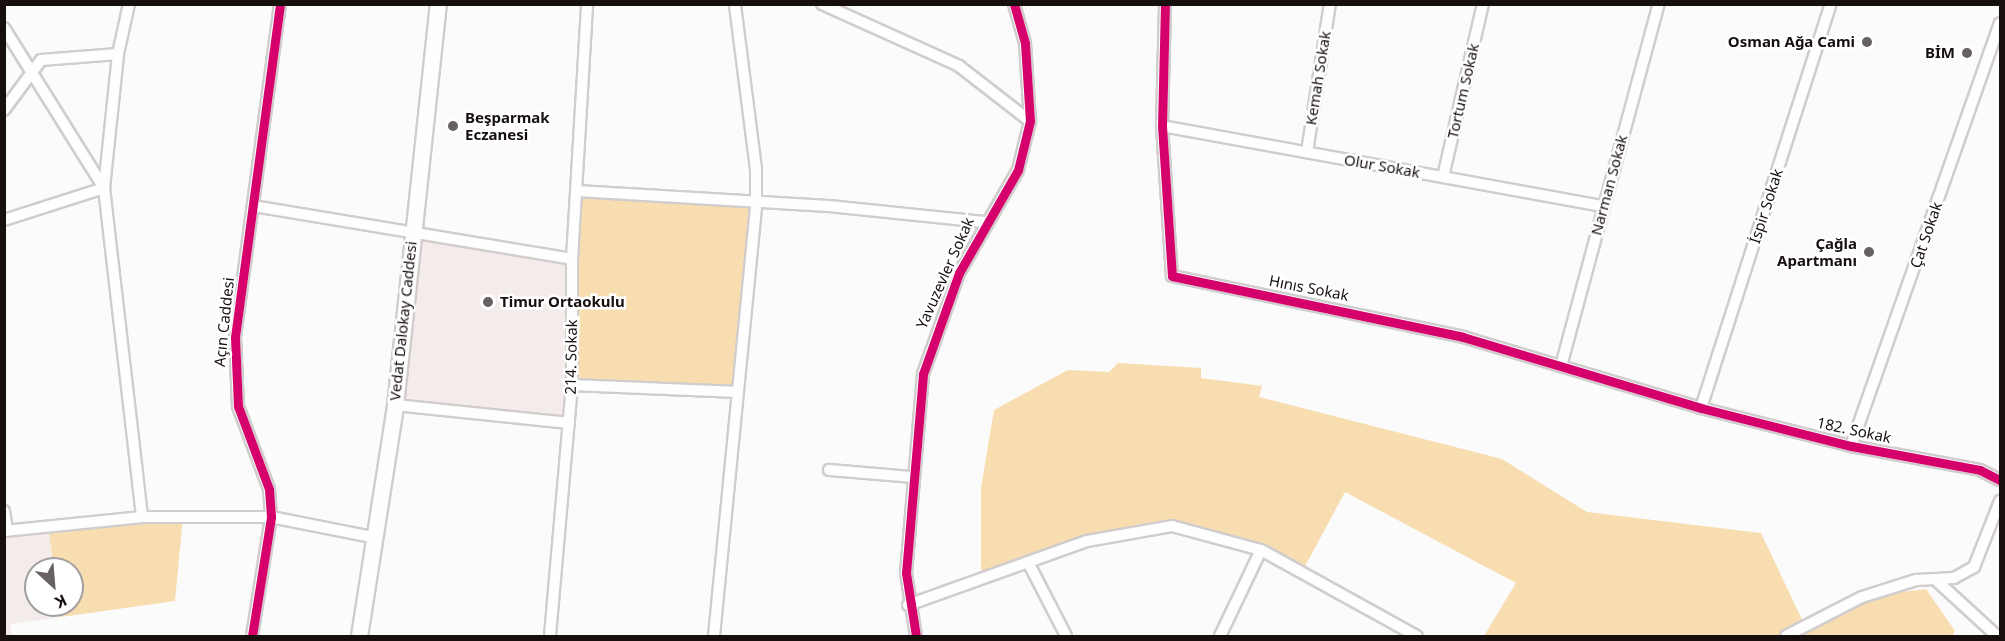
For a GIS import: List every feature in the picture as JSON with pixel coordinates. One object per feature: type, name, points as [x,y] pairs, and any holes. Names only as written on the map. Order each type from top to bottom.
[{"type":"street","points":[[129,4],[118,54],[104,188],[142,517]]},
{"type":"street","name":"Vedat Dalokay Caddesi","points":[[358,636],[372,537],[395,405],[438,4]]},
{"type":"street","name":"214. Sokak","points":[[550,636],[572,385],[572,259],[587,4]]},
{"type":"street","points":[[714,636],[756,205],[756,169],[735,4]]},
{"type":"street","points":[[822,4],[835,7],[959,66],[1030,122]]},
{"type":"street","name":"Yavuzevler Sokak","points":[[916,636],[908,605],[912,477],[916,420],[931,343],[984,222],[1018,170],[1030,122],[1025,43],[1014,4]]},
{"type":"street","name":"Hınıs Sokak","points":[[1165,4],[1162,126],[1172,276],[1464,337],[1701,408]]},
{"type":"street","name":"Kemah Sokak","points":[[1307,152],[1330,4]]},
{"type":"street","name":"Tortum Sokak","points":[[1443,177],[1483,4]]},
{"type":"street","name":"Narman Sokak","points":[[1561,366],[1602,206],[1659,4]]},
{"type":"street","name":"İspir Sokak","points":[[1701,408],[1831,4]]},
{"type":"street","name":"Açın Caddesi","points":[[252,636],[271,517],[269,489],[247,438],[234,375],[253,206],[280,5]]},
{"type":"street","name":"Çat Sokak","points":[[1851,446],[2001,23]]},
{"type":"street","points":[[4,28],[32,69],[104,188]]},
{"type":"street","points":[[4,110],[32,69],[55,55],[118,54]]},
{"type":"street","name":"Olur Sokak","points":[[1162,126],[1602,206]]},
{"type":"street","points":[[4,220],[104,188]]},
{"type":"street","points":[[577,191],[756,205],[829,206],[984,222]]},
{"type":"street","points":[[253,206],[572,259]]},
{"type":"street","points":[[572,385],[738,392]]},
{"type":"street","points":[[395,405],[569,423]]},
{"type":"street","name":"182. Sokak","points":[[1701,408],[1851,446],[1980,470],[2001,480]]},
{"type":"street","points":[[829,470],[912,477]]},
{"type":"street","points":[[1786,636],[1863,597],[1917,580],[1937,581],[1974,567],[2001,501]]},
{"type":"street","points":[[4,511],[6,531],[142,517],[271,517],[372,537]]},
{"type":"street","points":[[908,605],[1028,562],[1131,529],[1172,526],[1261,550],[1421,636]]},
{"type":"street","points":[[1220,636],[1261,550]]},
{"type":"street","points":[[1028,562],[1066,636]]},
{"type":"street","points":[[1937,581],[1997,636]]},
{"type":"shaded area","points":[[577,191],[756,205],[738,392],[572,385]]},
{"type":"shaded area","name":"Timur Ortaokulu","points":[[412,233],[572,259],[569,423],[395,405]]},
{"type":"shaded area","points":[[1118,363],[1201,368],[1201,378],[1262,386],[1259,397],[1502,459],[1587,512],[1761,533],[1806,628],[1862,597],[1926,589],[1955,631],[1952,636],[1484,636],[1516,583],[1345,492],[1302,572],[1205,531],[1131,529],[981,579],[981,488],[994,410],[1068,370],[1109,372]]},
{"type":"shaded area","points":[[183,517],[175,601],[84,614],[84,557],[52,557],[48,526]]},
{"type":"shaded area","points":[[48,526],[52,557],[24,557],[24,617],[61,617],[10,624],[12,636],[5,636],[4,531]]},
{"type":"cycle path","points":[[252,636],[271,517],[269,489],[238,406],[235,337],[280,4]]},
{"type":"cycle path","points":[[916,636],[906,573],[923,374],[959,273],[1018,170],[1030,121],[1025,43],[1014,4]]},
{"type":"cycle path","points":[[1165,4],[1162,126],[1172,276],[1463,337],[1701,408],[1851,446],[1980,470],[2000,480]]},
{"type":"place","name":"Osman Ağa Cami","points":[[1867,42]]},
{"type":"place","name":"BİM","points":[[1967,53]]},
{"type":"place","name":"Beşparmak Eczanesi","points":[[453,126]]},
{"type":"place","name":"Çağla Apartmanı","points":[[1869,252]]},
{"type":"place","name":"Timur Ortaokulu","points":[[488,302]]}]
